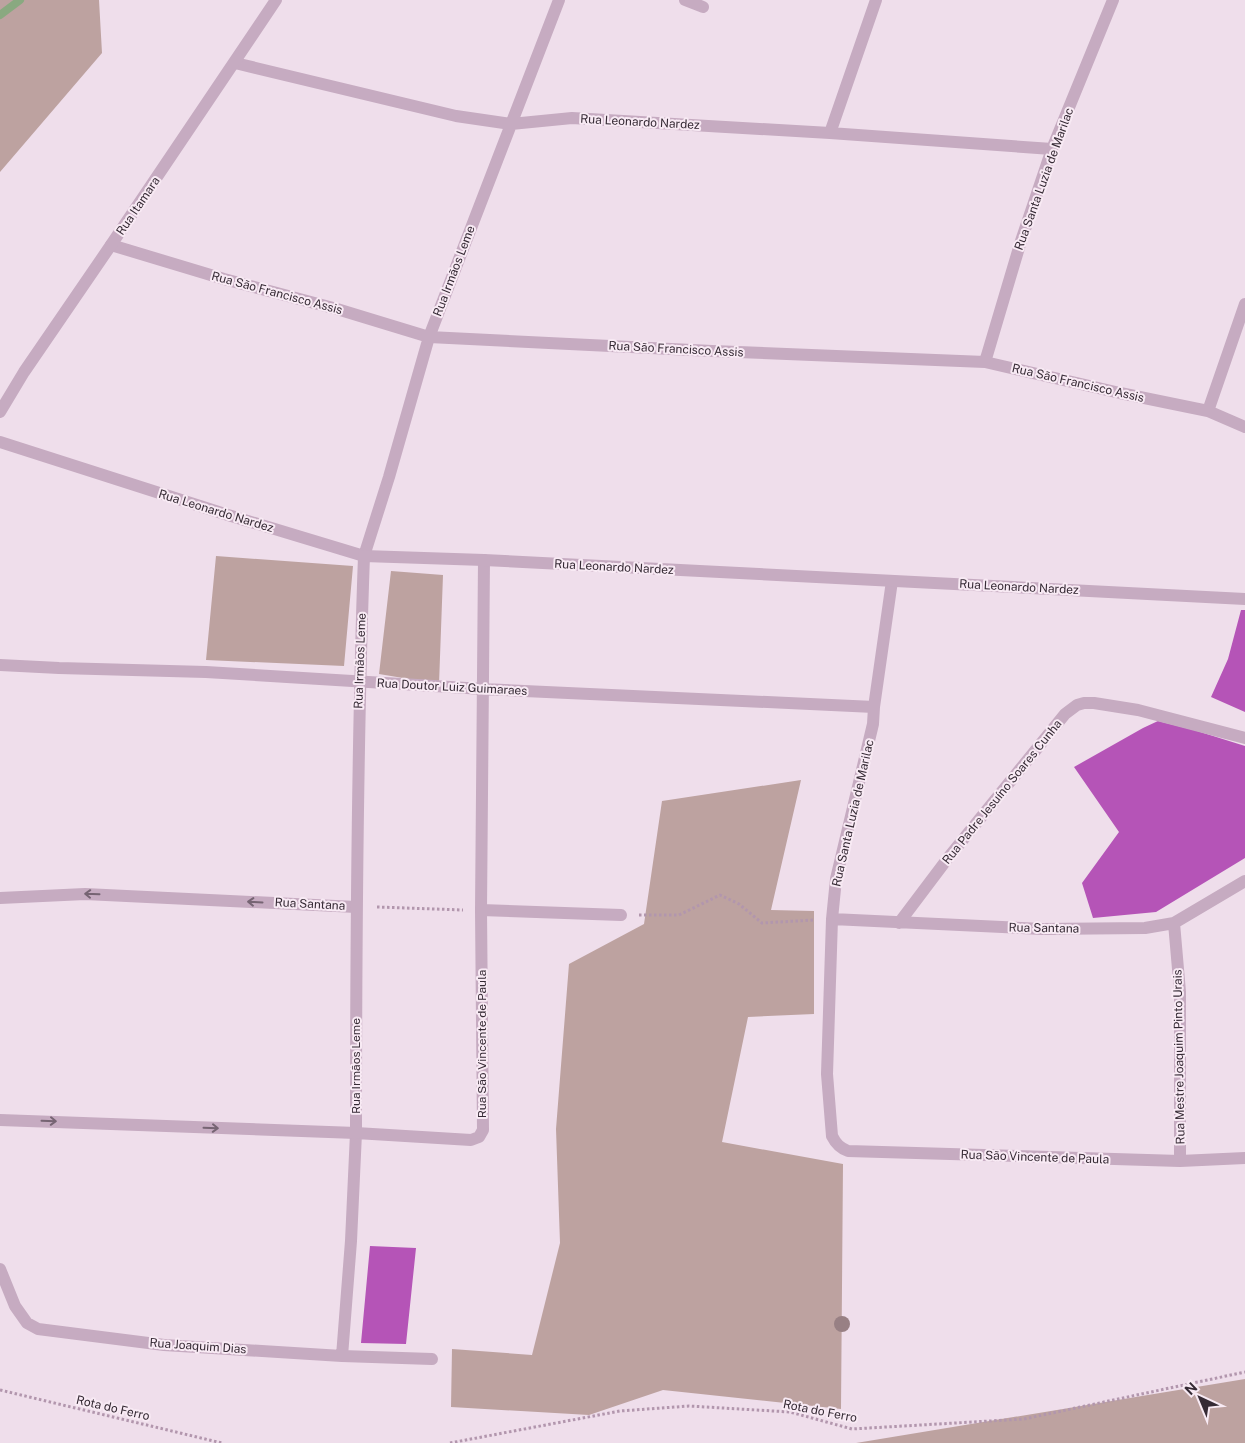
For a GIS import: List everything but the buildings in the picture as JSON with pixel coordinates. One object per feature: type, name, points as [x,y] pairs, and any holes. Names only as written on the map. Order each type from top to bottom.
[{"type":"street","name":"Rua Itamara","points":[[0,412],[24,372],[276,0]]},
{"type":"street","name":"Rua Irmãos Leme","points":[[342,1356],[351,1241],[356,1133],[356,907],[359,682],[364,556],[429,337],[559,0]]},
{"type":"street","points":[[684,0],[703,7]]},
{"type":"street","points":[[830,133],[876,0]]},
{"type":"street","name":"Rua Santa Luzia de Marilac","points":[[985,362],[1021,241],[1052,149],[1113,0]]},
{"type":"street","name":"Rua Leonardo Nardez","points":[[235,63],[456,116],[511,124],[572,118],[830,133],[1052,149]]},
{"type":"street","name":"Rua São Francisco Assis","points":[[111,245],[429,337],[985,362],[1208,411],[1245,427]]},
{"type":"street","points":[[1208,411],[1245,304]]},
{"type":"street","name":"Rua Leonardo Nardez","points":[[0,442],[228,515],[364,556],[484,560],[1245,599]]},
{"type":"street","name":"Rua São Vincente de Paula","points":[[0,1120],[356,1133],[471,1140],[479,1137],[483,1130],[481,762],[484,560]]},
{"type":"street","name":"Rua Santa Luzia de Marilac","points":[[832,1136],[827,1074],[832,919],[836,879],[870,743],[892,580]]},
{"type":"street","name":"Rua Doutor Luiz Guimaraes","points":[[0,665],[206,672],[483,689],[874,707]]},
{"type":"street","name":"Rua Padre Jesuíno Soares Cunha","points":[[899,923],[948,858],[1065,714],[1077,705],[1094,703],[1138,710],[1245,738]]},
{"type":"street","name":"Rua Santana","points":[[832,919],[1042,929],[1144,928],[1174,923],[1245,881]]},
{"type":"street","name":"Rua Santana","points":[[0,898],[84,894],[356,907]]},
{"type":"street","points":[[481,910],[621,915]]},
{"type":"street","name":"Rua Mestre Joaquim Pinto Urais","points":[[1174,923],[1180,992],[1180,1161]]},
{"type":"street","name":"Rua São Vincente de Paula","points":[[832,1136],[840,1148],[848,1151],[1180,1161],[1245,1158]]},
{"type":"street","name":"Rua Joaquim Dias","points":[[0,1269],[15,1306],[26,1323],[38,1329],[164,1345],[342,1356],[432,1359]]},
{"type":"path","points":[[621,915],[679,915],[720,895],[739,904],[762,923],[832,919]]},
{"type":"path","name":"Rua Santana","points":[[356,907],[481,910]]},
{"type":"path","name":"Rota do Ferro","points":[[450,1443],[620,1411],[689,1406],[790,1412],[852,1429],[1024,1418],[1245,1372]]},
{"type":"path","name":"Rota do Ferro","points":[[0,1390],[222,1443]]},
{"type":"shaded area","points":[[0,0],[99,0],[102,53],[0,172]]},
{"type":"shaded area","points":[[216,556],[353,566],[344,666],[206,660]]},
{"type":"shaded area","points":[[391,571],[443,575],[439,684],[379,674]]},
{"type":"shaded area","points":[[801,780],[771,910],[814,911],[814,1014],[748,1017],[722,1142],[843,1164],[841,1409],[663,1390],[589,1415],[451,1407],[452,1349],[532,1355],[560,1243],[556,1129],[569,964],[644,924],[662,801]]},
{"type":"shaded area","points":[[1245,1379],[1245,1443],[856,1443]]},
{"type":"waterway","points":[[0,15],[20,0]]}]
